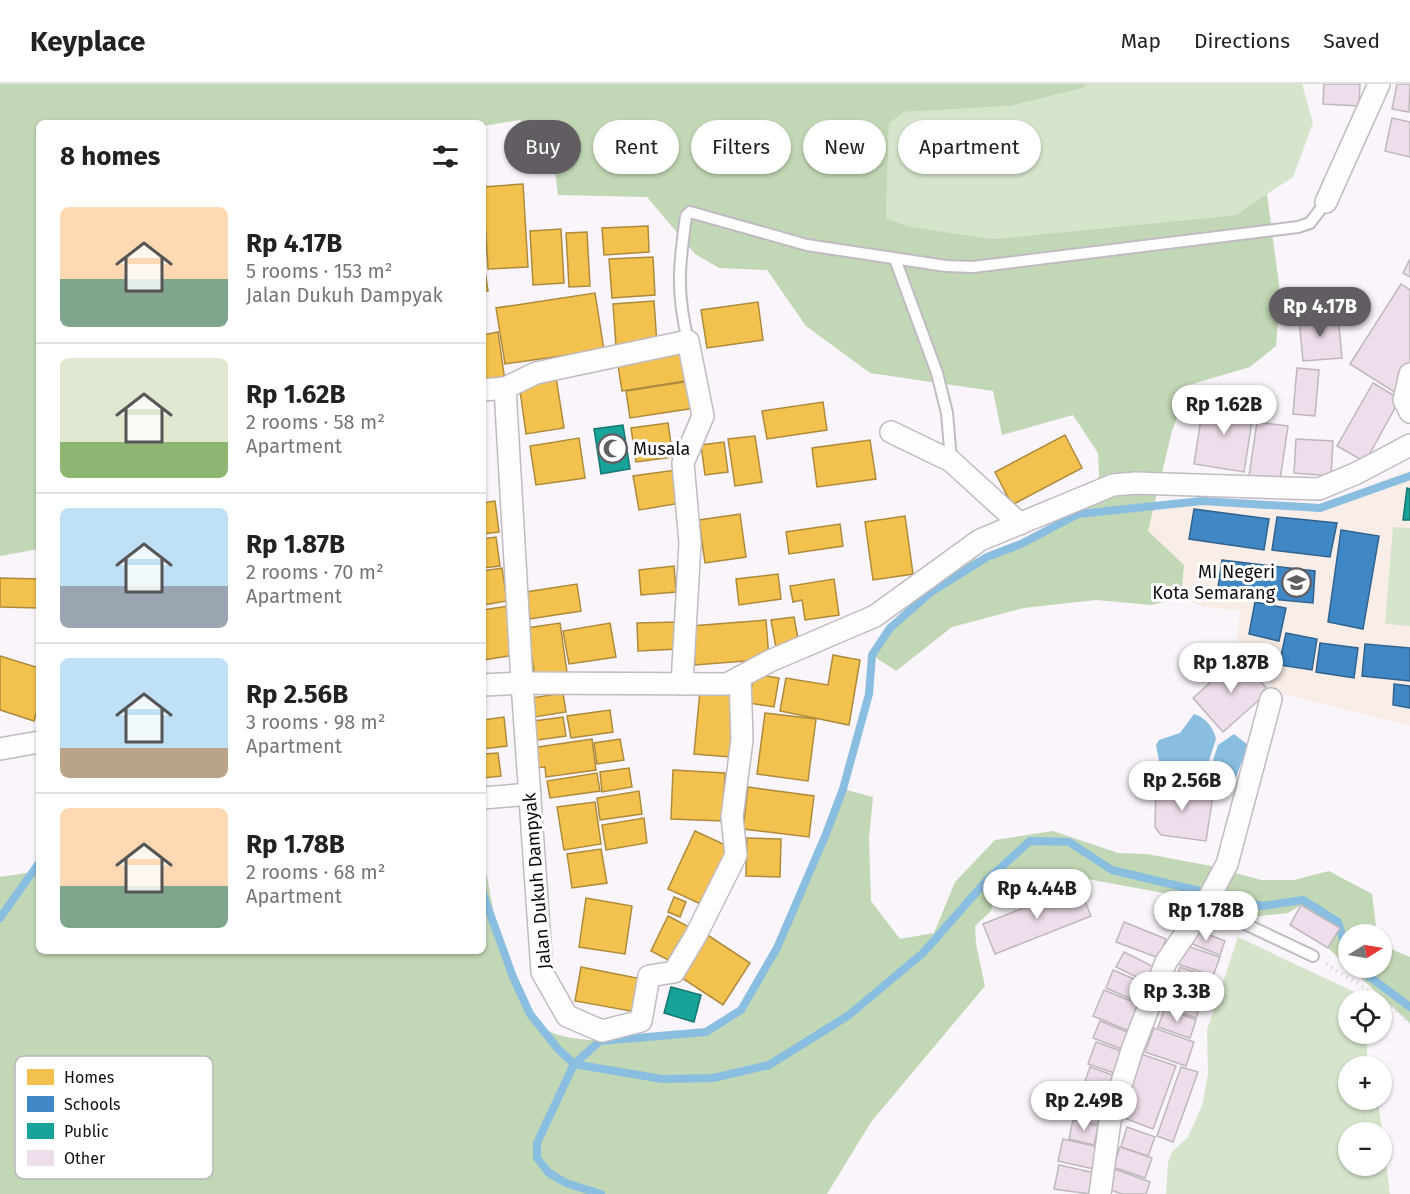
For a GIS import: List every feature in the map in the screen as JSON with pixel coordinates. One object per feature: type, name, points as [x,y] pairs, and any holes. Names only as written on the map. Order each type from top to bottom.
[{"type":"street","points":[[1326,202],[1379,84]]},
{"type":"street","points":[[486,390],[505,388],[536,373],[688,341],[703,416],[682,463],[690,543],[682,684]]},
{"type":"street","points":[[1410,374],[1404,400],[1410,412]]},
{"type":"street","name":"Jalan Dukuh Dampyak","points":[[505,388],[542,972],[567,1016],[602,1031],[641,1021],[649,976],[674,972],[696,935],[736,855],[732,817],[742,740],[740,677]]},
{"type":"street","points":[[891,432],[951,461],[1020,524]]},
{"type":"street","points":[[486,685],[522,682],[727,684],[875,616],[980,540],[1113,485],[1136,483],[1319,489],[1357,473],[1410,445]]},
{"type":"street","points":[[1100,1194],[1110,1121],[1132,1050],[1166,962],[1205,905],[1227,864],[1271,699]]},
{"type":"street","points":[[0,749],[36,743]]},
{"type":"street","points":[[486,798],[530,794]]},
{"type":"lane","points":[[688,341],[680,309],[678,276],[686,216],[690,212],[798,243],[895,259],[973,267],[1298,227],[1310,223],[1326,202]]},
{"type":"lane","points":[[895,259],[937,373],[947,413],[951,461]]},
{"type":"lane","points":[[1205,905],[1313,956]]},
{"type":"path","points":[[1313,956],[1381,998],[1410,1023]]},
{"type":"shaded area","name":"MI Negeri Kota Semarang","points":[[1407,470],[1410,471],[1410,726],[1278,693],[1237,641],[1240,611],[1205,607],[1181,598],[1184,565],[1148,531],[1154,506],[1202,501],[1320,508]]},
{"type":"green space","points":[[0,84],[1087,84],[1083,88],[1011,106],[904,112],[889,123],[886,218],[907,226],[992,239],[1236,215],[1267,194],[1280,292],[1276,346],[1250,367],[1189,385],[1172,431],[1148,531],[1184,565],[1181,598],[1151,605],[1096,600],[1024,608],[952,627],[896,671],[872,655],[890,628],[931,592],[929,564],[987,557],[1021,544],[1078,514],[1099,476],[1098,453],[1073,415],[1002,435],[993,391],[870,373],[806,326],[767,270],[719,268],[695,254],[647,197],[558,195],[555,174],[581,174],[581,120],[504,120],[504,123],[486,126],[486,120],[36,120],[36,550],[0,556]]},
{"type":"green space","points":[[1087,84],[1302,84],[1313,123],[1293,177],[1236,215],[992,239],[907,226],[886,218],[889,122],[904,112],[1011,106],[1083,88]]},
{"type":"green space","points":[[1393,527],[1410,528],[1410,626],[1385,624]]},
{"type":"green space","points":[[843,789],[873,797],[869,838],[871,901],[900,939],[934,933],[955,882],[995,840],[1053,831],[1118,853],[1147,854],[1211,866],[1261,880],[1294,880],[1329,871],[1372,894],[1376,924],[1338,924],[1338,957],[1328,948],[1301,905],[1288,913],[1251,917],[1174,895],[1055,873],[1004,878],[990,912],[975,926],[976,944],[985,986],[871,1122],[827,1194],[0,1194],[0,877],[36,871],[36,954],[486,954],[487,875],[493,911],[505,956],[521,999],[531,1015],[542,1027],[553,1033],[567,1037],[598,1040],[694,1033],[718,1024],[735,1014],[745,1004],[797,906]]},
{"type":"green space","points":[[1238,937],[1350,990],[1338,990],[1338,1044],[1367,1044],[1367,1056],[1338,1056],[1338,1110],[1379,1110],[1381,1122],[1338,1122],[1338,1176],[1388,1176],[1390,1194],[1166,1194],[1168,1162],[1172,1152],[1188,1137],[1202,1106],[1208,1074],[1207,1030]]},
{"type":"green space","points":[[1392,949],[1410,957],[1410,1023],[1392,1006],[1392,990],[1374,990],[1361,978],[1392,978]]},
{"type":"water","points":[[1194,714],[1208,724],[1216,739],[1201,785],[1197,787],[1162,776],[1156,745],[1159,740],[1180,733]]},
{"type":"water","points":[[1234,734],[1248,745],[1235,780],[1226,790],[1208,782],[1207,779],[1218,745]]},
{"type":"building: Homes","points":[[523,184],[528,267],[488,269],[486,187]]},
{"type":"building: Homes","points":[[648,226],[649,252],[604,255],[602,228]]},
{"type":"building: Homes","points":[[561,229],[564,283],[533,285],[530,231]]},
{"type":"building: Homes","points":[[587,232],[590,286],[569,287],[566,233]]},
{"type":"building: Homes","points":[[653,257],[655,295],[612,298],[609,259]]},
{"type":"building: Homes","points":[[595,293],[604,350],[505,364],[496,308]]},
{"type":"building: Homes","points":[[654,301],[657,344],[616,346],[613,304]]},
{"type":"building: Homes","points":[[758,302],[763,340],[707,348],[701,310]]},
{"type":"building: Homes","points":[[498,332],[505,381],[486,384],[486,334]]},
{"type":"building: Homes","points":[[686,348],[691,380],[622,391],[617,359]]},
{"type":"building: Homes","points":[[556,377],[564,428],[526,434],[519,383]]},
{"type":"building: Homes","points":[[691,381],[695,408],[630,418],[626,391]]},
{"type":"building: Homes","points":[[823,402],[827,430],[767,439],[762,411]]},
{"type":"building: Homes","points":[[668,423],[673,457],[636,462],[631,428]]},
{"type":"building: Homes","points":[[1065,435],[1082,468],[1012,505],[995,472]]},
{"type":"building: Homes","points":[[755,436],[762,482],[735,486],[728,439]]},
{"type":"building: Homes","points":[[579,438],[585,478],[536,485],[530,446]]},
{"type":"building: Homes","points":[[870,440],[876,479],[817,487],[812,448]]},
{"type":"building: Homes","points":[[724,442],[728,472],[705,475],[701,445]]},
{"type":"building: Homes","points":[[676,470],[681,503],[639,510],[633,476]]},
{"type":"building: Homes","points":[[495,501],[499,532],[486,534],[486,502]]},
{"type":"building: Homes","points":[[740,514],[746,557],[705,563],[699,520]]},
{"type":"building: Homes","points":[[905,516],[913,574],[873,580],[865,522]]},
{"type":"building: Homes","points":[[840,524],[843,546],[789,554],[786,532]]},
{"type":"building: Homes","points":[[496,537],[500,566],[486,568],[486,539]]},
{"type":"building: Homes","points":[[674,566],[676,592],[641,595],[639,570]]},
{"type":"building: Homes","points":[[502,568],[507,601],[486,604],[486,571]]},
{"type":"building: Homes","points":[[778,574],[781,599],[739,605],[736,579]]},
{"type":"building: Homes","points":[[0,578],[36,579],[36,608],[0,607]]},
{"type":"building: Homes","points":[[834,579],[839,615],[805,620],[802,600],[793,602],[790,586]]},
{"type":"building: Homes","points":[[577,584],[581,611],[530,619],[526,592]]},
{"type":"building: Homes","points":[[508,606],[515,655],[486,660],[486,610]]},
{"type":"building: Homes","points":[[794,617],[799,644],[776,648],[771,620]]},
{"type":"building: Homes","points":[[766,620],[769,659],[695,665],[691,626]]},
{"type":"building: Homes","points":[[677,622],[678,649],[638,651],[637,623]]},
{"type":"building: Homes","points":[[560,623],[567,672],[535,677],[527,628]]},
{"type":"building: Homes","points":[[610,623],[616,657],[569,664],[563,631]]},
{"type":"building: Homes","points":[[833,655],[860,660],[849,725],[780,711],[786,678],[828,685]]},
{"type":"building: Homes","points":[[0,656],[36,667],[34,721],[0,710]]},
{"type":"building: Homes","points":[[754,674],[779,678],[774,707],[749,703]]},
{"type":"building: Homes","points":[[700,691],[736,695],[730,757],[694,754]]},
{"type":"building: Homes","points":[[563,693],[566,712],[528,718],[525,699]]},
{"type":"building: Homes","points":[[610,710],[613,732],[571,738],[567,716]]},
{"type":"building: Homes","points":[[765,713],[816,719],[808,781],[757,774]]},
{"type":"building: Homes","points":[[504,717],[507,746],[486,749],[486,720]]},
{"type":"building: Homes","points":[[563,717],[566,736],[530,741],[527,722]]},
{"type":"building: Homes","points":[[592,739],[596,770],[546,777],[545,767],[535,768],[532,748]]},
{"type":"building: Homes","points":[[620,739],[624,760],[597,764],[594,743]]},
{"type":"building: Homes","points":[[498,753],[501,776],[486,778],[486,754]]},
{"type":"building: Homes","points":[[629,768],[632,787],[602,792],[600,772]]},
{"type":"building: Homes","points":[[673,770],[725,773],[723,821],[671,819]]},
{"type":"building: Homes","points":[[597,773],[600,791],[550,798],[547,781]]},
{"type":"building: Homes","points":[[748,787],[814,796],[809,837],[743,829]]},
{"type":"building: Homes","points":[[639,791],[642,814],[600,820],[597,798]]},
{"type":"building: Homes","points":[[595,802],[601,844],[564,850],[557,807]]},
{"type":"building: Homes","points":[[644,818],[647,843],[606,850],[602,825]]},
{"type":"building: Homes","points":[[695,831],[732,848],[705,906],[668,889]]},
{"type":"building: Homes","points":[[747,838],[781,839],[780,877],[746,876]]},
{"type":"building: Homes","points":[[601,849],[607,883],[572,888],[567,854]]},
{"type":"building: Homes","points":[[674,897],[686,902],[680,917],[668,912]]},
{"type":"building: Homes","points":[[586,898],[632,906],[625,954],[579,947]]},
{"type":"building: Homes","points":[[668,916],[691,928],[674,963],[651,951]]},
{"type":"building: Homes","points":[[706,934],[750,963],[723,1005],[679,976]]},
{"type":"building: Homes","points":[[581,967],[642,979],[636,1012],[575,1001]]},
{"type":"building: Schools","points":[[1194,509],[1269,519],[1264,550],[1189,539]]},
{"type":"building: Schools","points":[[1277,517],[1337,523],[1330,557],[1272,550]]},
{"type":"building: Schools","points":[[1341,530],[1379,536],[1363,629],[1328,622]]},
{"type":"building: Schools","points":[[1222,560],[1315,571],[1313,603],[1217,594]]},
{"type":"building: Schools","points":[[1255,602],[1286,608],[1279,641],[1249,634]]},
{"type":"building: Schools","points":[[1286,633],[1317,639],[1312,670],[1279,665]]},
{"type":"building: Schools","points":[[1320,643],[1358,648],[1354,678],[1316,672]]},
{"type":"building: Schools","points":[[1365,644],[1410,648],[1410,681],[1362,676]]},
{"type":"building: Schools","points":[[1394,684],[1410,686],[1410,708],[1393,705]]},
{"type":"building: Public","name":"Musala","points":[[623,425],[630,469],[601,474],[594,429]]},
{"type":"building: Public","points":[[1407,488],[1410,489],[1410,520],[1403,520]]},
{"type":"building: Public","points":[[671,987],[701,995],[694,1022],[664,1013]]},
{"type":"building: Other","points":[[1324,84],[1360,84],[1359,106],[1323,104]]},
{"type":"building: Other","points":[[1397,84],[1410,84],[1409,112],[1392,109]]},
{"type":"building: Other","points":[[1392,118],[1410,122],[1410,157],[1385,151]]},
{"type":"building: Other","points":[[1410,259],[1410,277],[1403,273]]},
{"type":"building: Other","points":[[1401,284],[1410,290],[1410,370],[1396,393],[1350,364]]},
{"type":"building: Other","points":[[1338,316],[1342,358],[1303,361],[1299,319]]},
{"type":"building: Other","points":[[1297,368],[1319,370],[1315,416],[1293,414]]},
{"type":"building: Other","points":[[1373,383],[1400,399],[1365,462],[1337,446]]},
{"type":"building: Other","points":[[1204,400],[1254,408],[1244,472],[1194,464]]},
{"type":"building: Other","points":[[1257,422],[1288,426],[1280,480],[1249,476]]},
{"type":"building: Other","points":[[1296,439],[1333,441],[1331,476],[1294,473]]},
{"type":"building: Other","points":[[1239,657],[1269,691],[1223,732],[1193,698]]},
{"type":"building: Other","points":[[1156,781],[1213,795],[1206,841],[1161,835],[1155,827]]},
{"type":"building: Other","points":[[1079,886],[1091,916],[995,954],[983,924]]},
{"type":"building: Other","points":[[1301,905],[1338,927],[1338,931],[1328,948],[1290,925]]},
{"type":"building: Other","points":[[1124,922],[1166,939],[1159,958],[1116,942]]},
{"type":"building: Other","points":[[1192,928],[1225,941],[1220,955],[1187,942]]},
{"type":"building: Other","points":[[1184,945],[1220,957],[1213,976],[1178,964]]},
{"type":"building: Other","points":[[1124,952],[1154,967],[1147,982],[1116,967]]},
{"type":"building: Other","points":[[1180,967],[1211,978],[1204,996],[1174,985]]},
{"type":"building: Other","points":[[1113,970],[1148,985],[1140,1003],[1106,988]]},
{"type":"building: Other","points":[[1175,987],[1203,998],[1196,1018],[1167,1007]]},
{"type":"building: Other","points":[[1104,990],[1140,1005],[1129,1031],[1093,1016]]},
{"type":"building: Other","points":[[1165,1008],[1196,1020],[1190,1038],[1158,1027]]},
{"type":"building: Other","points":[[1100,1021],[1130,1033],[1124,1050],[1093,1038]]},
{"type":"building: Other","points":[[1154,1028],[1194,1042],[1186,1066],[1145,1052]]},
{"type":"building: Other","points":[[1096,1042],[1124,1052],[1117,1074],[1088,1064]]},
{"type":"building: Other","points":[[1141,1054],[1176,1066],[1153,1129],[1119,1116]]},
{"type":"building: Other","points":[[1090,1067],[1118,1077],[1110,1100],[1082,1090]]},
{"type":"building: Other","points":[[1181,1067],[1198,1072],[1173,1142],[1157,1136]]},
{"type":"building: Other","points":[[1074,1090],[1105,1101],[1097,1124],[1066,1114]]},
{"type":"building: Other","points":[[1073,1120],[1098,1126],[1094,1145],[1069,1139]]},
{"type":"building: Other","points":[[1127,1127],[1155,1137],[1148,1156],[1121,1147]]},
{"type":"building: Other","points":[[1063,1139],[1099,1147],[1094,1169],[1058,1161]]},
{"type":"building: Other","points":[[1120,1147],[1152,1158],[1145,1178],[1113,1167]]},
{"type":"building: Other","points":[[1059,1165],[1095,1173],[1090,1194],[1054,1189]]},
{"type":"building: Other","points":[[1115,1169],[1150,1182],[1146,1194],[1122,1194],[1108,1189]]},
{"type":"waterway","points":[[601,1194],[566,1183],[549,1173],[537,1158],[537,1143],[574,1064],[600,1041],[706,1032],[741,1010],[777,948],[826,834],[843,789],[869,694],[872,655],[890,628],[931,592],[987,557],[1021,544],[1078,514],[1202,501],[1320,508],[1410,476]]},
{"type":"waterway","points":[[486,902],[513,977],[530,1014],[558,1049],[574,1064],[662,1079],[713,1078],[769,1065],[849,1015],[923,953],[988,879],[1030,841],[1069,842],[1112,870],[1262,906],[1303,900],[1339,924]]},
{"type":"waterway","points":[[0,918],[36,867]]},
{"type":"waterway","points":[[1371,978],[1410,1007]]},
{"type":"place","name":"Musala","points":[[612,449]]},
{"type":"place","name":"MI Negeri Kota Semarang","points":[[1296,582]]}]
